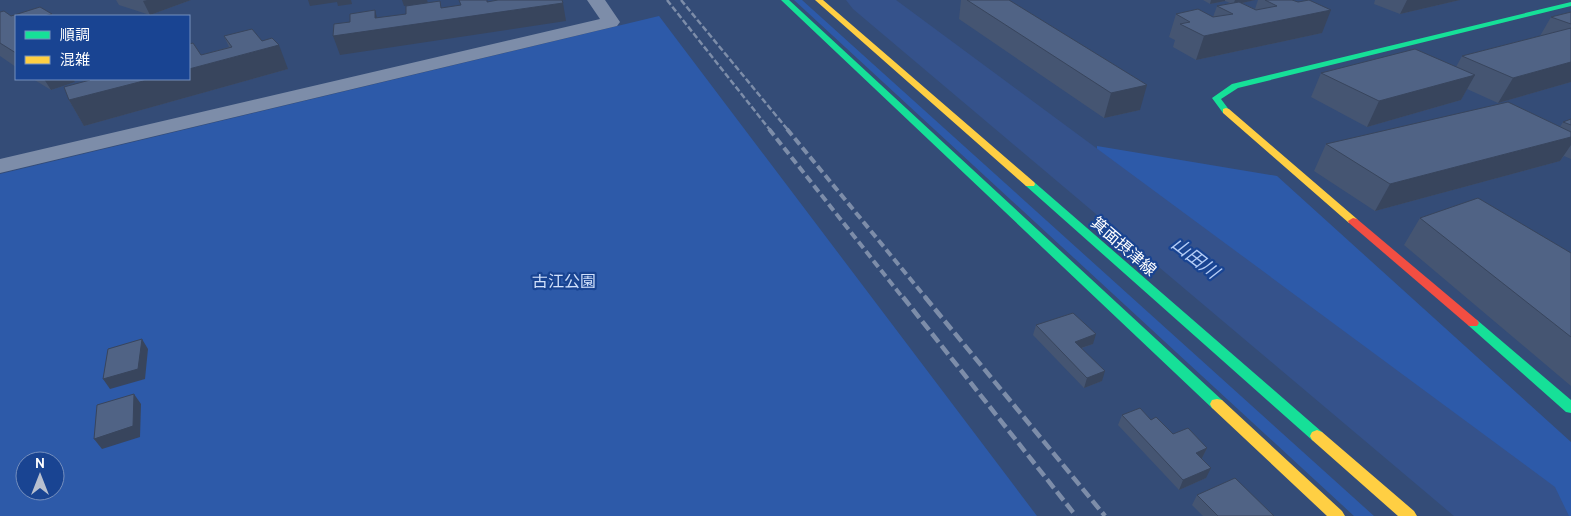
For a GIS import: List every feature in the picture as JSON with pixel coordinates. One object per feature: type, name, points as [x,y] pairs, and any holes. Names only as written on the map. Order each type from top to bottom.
[{"type":"main road","points":[[785,0],[1337,516]]},
{"type":"main road","name":"箕面摂津線","points":[[819,0],[1409,516]]},
{"type":"main road","points":[[1571,4],[1235,86],[1216,98],[1226,111],[1571,408]]},
{"type":"street","points":[[0,166],[612,22],[596,0]]},
{"type":"street","points":[[1549,10],[1571,18]]},
{"type":"green space","points":[[794,0],[802,0],[1374,516],[1354,516]]},
{"type":"green space","name":"古江公園","points":[[659,16],[1037,516],[0,516],[0,174]]},
{"type":"green space","points":[[1097,146],[1277,176],[1571,442],[1571,516],[1560,516],[1097,159]]},
{"type":"building","points":[[459,0],[487,0],[487,2],[498,0],[562,0],[563,3],[333,36],[334,24],[350,22],[350,14],[375,10],[375,18],[406,14],[406,6],[440,1],[441,8],[461,5]]},
{"type":"building","points":[[967,0],[1009,0],[1147,85],[1111,93]]},
{"type":"building","points":[[1265,0],[1292,0],[1298,2],[1309,0],[1331,10],[1204,36],[1180,24],[1190,22],[1176,14],[1198,9],[1213,17],[1233,14],[1217,6],[1239,2],[1256,10],[1277,6]]},
{"type":"building","points":[[40,7],[52,14],[15,15],[15,52],[0,43],[0,12],[4,11],[11,16]]},
{"type":"building","points":[[1571,12],[1571,24],[1551,17]]},
{"type":"building","points":[[1571,28],[1571,62],[1513,78],[1462,56]]},
{"type":"building","points":[[252,29],[262,41],[272,38],[279,45],[190,69],[190,44],[193,43],[201,55],[232,47],[224,36]]},
{"type":"building","points":[[1415,49],[1475,75],[1379,101],[1321,73]]},
{"type":"building","points":[[90,80],[147,80],[69,100],[64,87]]},
{"type":"building","points":[[1508,102],[1571,132],[1571,137],[1390,184],[1326,144]]},
{"type":"building","points":[[1571,119],[1571,125],[1563,122]]},
{"type":"building","points":[[1478,198],[1571,253],[1571,337],[1420,218]]},
{"type":"building","points":[[1073,313],[1096,334],[1075,342],[1105,371],[1087,378],[1036,325]]},
{"type":"building","points":[[142,339],[138,369],[103,379],[108,349]]},
{"type":"building","points":[[134,394],[133,426],[94,439],[97,405]]},
{"type":"building","points":[[1140,408],[1151,420],[1156,417],[1173,434],[1188,428],[1207,448],[1196,453],[1211,468],[1183,480],[1122,415]]},
{"type":"building","points":[[1235,478],[1274,516],[1218,516],[1197,495]]},
{"type":"waterway","name":"山田川","points":[[868,0],[1522,516]]},
{"type":"railway","points":[[667,0],[770,130]]},
{"type":"railway","points":[[681,0],[788,130]]},
{"type":"railway","points":[[769,129],[903,298]]},
{"type":"railway","points":[[787,129],[926,298]]},
{"type":"railway","points":[[903,297],[1076,516]]},
{"type":"railway","points":[[925,297],[1105,516]]},
{"type":"traffic: fast","points":[[785,0],[1217,404]]},
{"type":"traffic: fast","points":[[1226,111],[1216,98],[1235,86],[1571,4]]},
{"type":"traffic: fast","points":[[1030,184],[1317,436]]},
{"type":"traffic: fast","points":[[1473,323],[1571,408]]},
{"type":"traffic: slow","points":[[819,0],[1030,184]]},
{"type":"traffic: slow","points":[[1226,111],[1353,221]]},
{"type":"traffic: slow","points":[[1217,404],[1337,516]]},
{"type":"traffic: slow","points":[[1317,436],[1409,516]]},
{"type":"traffic: jam","points":[[1353,221],[1473,323]]}]
